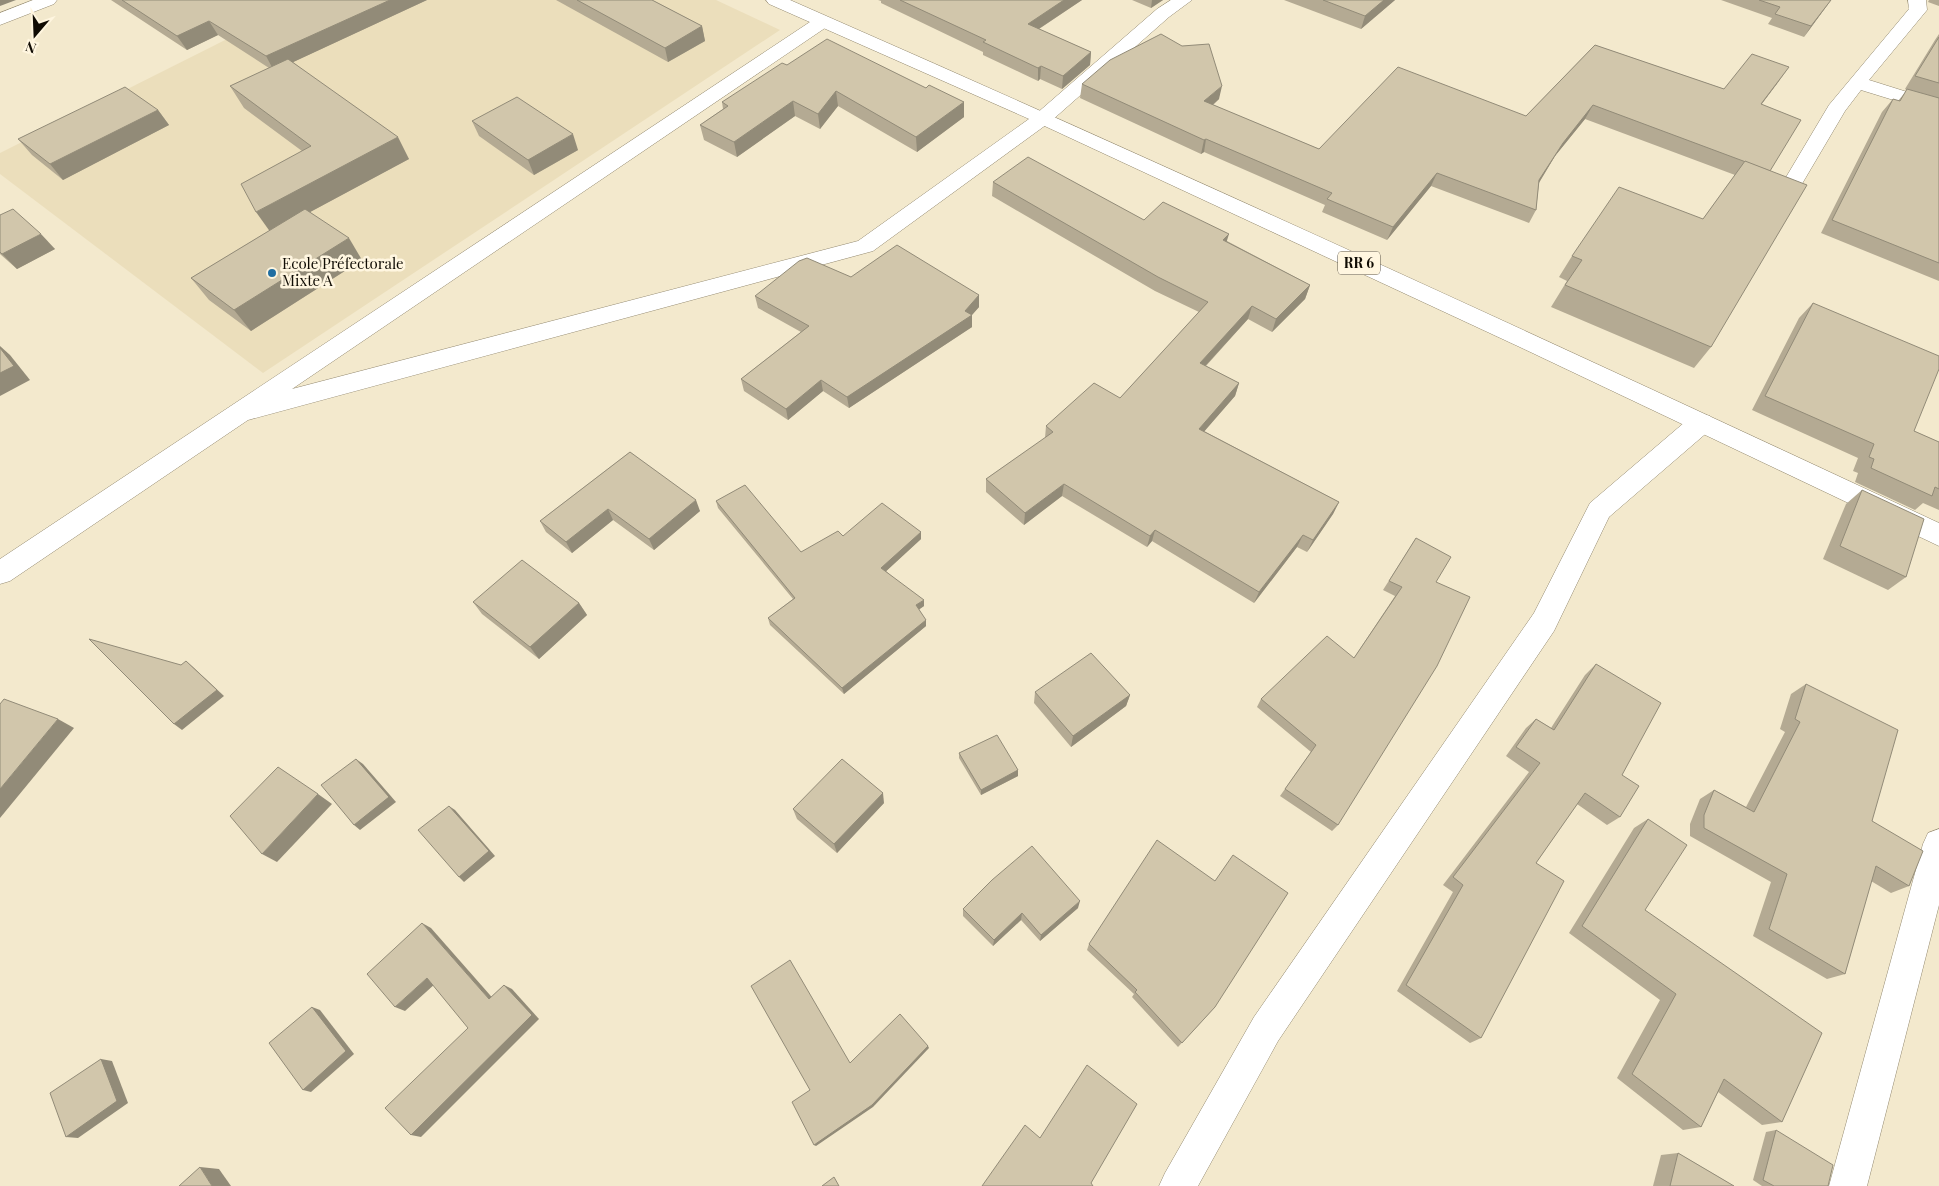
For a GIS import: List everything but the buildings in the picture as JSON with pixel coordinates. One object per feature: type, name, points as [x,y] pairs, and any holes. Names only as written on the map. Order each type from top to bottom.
[{"type":"street","points":[[0,20],[48,0]]},
{"type":"street","name":"RR 6","points":[[775,0],[1043,118],[1532,343],[1939,535]]},
{"type":"street","points":[[238,413],[865,246],[1043,118],[1163,14],[1183,0]]},
{"type":"street","points":[[1788,189],[1836,109],[1918,10],[1917,0]]},
{"type":"street","points":[[0,573],[822,22]]},
{"type":"street","points":[[1857,82],[1939,108]]},
{"type":"street","points":[[1178,1186],[1266,1029],[1544,622],[1599,510],[1701,423]]},
{"type":"street","points":[[1848,1186],[1939,844]]},
{"type":"shaded area","name":"Ecole Préfectorale Mixte A","points":[[305,0],[716,0],[780,30],[263,373],[0,174],[0,153]]},
{"type":"place","name":"Ecole Préfectorale Mixte A","points":[[272,273]]}]
